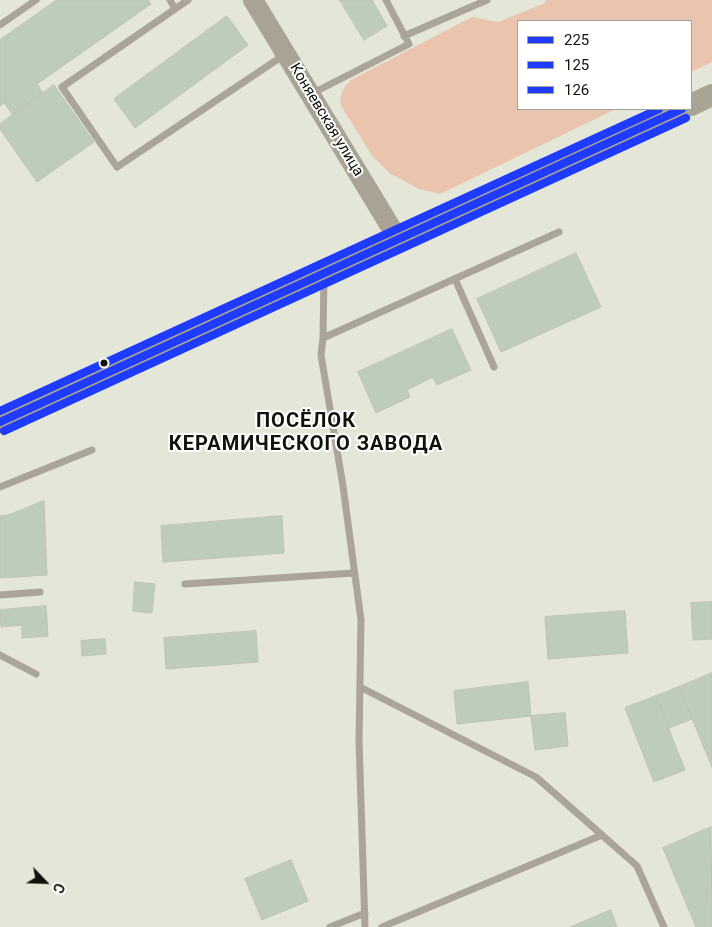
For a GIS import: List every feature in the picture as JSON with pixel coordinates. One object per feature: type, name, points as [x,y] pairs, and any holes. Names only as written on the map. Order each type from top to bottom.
[{"type":"main road","points":[[692,105],[712,95]]},
{"type":"main road","points":[[0,422],[680,110]]},
{"type":"street","name":"Коняевская улица","points":[[254,0],[398,239]]},
{"type":"lane","points":[[0,25],[36,0]]},
{"type":"lane","points":[[170,0],[176,9]]},
{"type":"lane","points":[[188,0],[62,87],[117,167],[286,54]]},
{"type":"lane","points":[[311,94],[409,44],[386,0]]},
{"type":"lane","points":[[404,36],[487,0]]},
{"type":"lane","points":[[324,338],[559,232]]},
{"type":"lane","points":[[324,273],[324,338],[321,355],[343,486],[360,620],[359,741],[365,927]]},
{"type":"lane","points":[[455,279],[494,367]]},
{"type":"lane","points":[[0,487],[92,450]]},
{"type":"lane","points":[[185,584],[354,573]]},
{"type":"lane","points":[[0,595],[40,592]]},
{"type":"lane","points":[[0,655],[36,674]]},
{"type":"lane","points":[[360,687],[536,777],[637,866],[664,927]]},
{"type":"lane","points":[[382,927],[602,835]]},
{"type":"lane","points":[[330,927],[365,913]]},
{"type":"shaded area","points":[[546,0],[711,0],[712,62],[692,72],[692,20],[517,20],[517,110],[614,110],[440,194],[419,189],[391,174],[373,157],[341,106],[342,92],[351,80],[472,17],[498,22],[545,3]]},
{"type":"building","points":[[57,0],[148,0],[151,4],[37,84],[43,93],[13,115],[4,103],[0,106],[0,40]]},
{"type":"building","points":[[340,0],[372,0],[387,26],[364,40]]},
{"type":"building","points":[[227,16],[248,45],[135,128],[114,99]]},
{"type":"building","points":[[54,85],[94,142],[37,182],[0,129],[0,124]]},
{"type":"building","points":[[576,253],[601,307],[501,352],[477,299]]},
{"type":"building","points":[[452,329],[471,370],[437,385],[433,377],[407,390],[410,397],[376,413],[358,372]]},
{"type":"building","points":[[44,501],[47,575],[0,578],[0,516],[8,515]]},
{"type":"building","points":[[282,516],[284,553],[163,562],[161,526]]},
{"type":"building","points":[[135,582],[155,584],[152,613],[133,611]]},
{"type":"building","points":[[712,602],[712,639],[693,640],[691,603]]},
{"type":"building","points":[[46,606],[48,636],[22,638],[22,625],[1,627],[0,610]]},
{"type":"building","points":[[625,611],[628,653],[548,659],[545,617]]},
{"type":"building","points":[[256,631],[258,662],[166,669],[164,638]]},
{"type":"building","points":[[105,639],[106,654],[82,656],[81,641]]},
{"type":"building","points":[[712,673],[712,767],[679,687]]},
{"type":"building","points":[[528,682],[531,716],[457,724],[454,691]]},
{"type":"building","points":[[679,687],[692,719],[669,728],[656,696]]},
{"type":"building","points":[[656,696],[685,770],[654,782],[625,708]]},
{"type":"building","points":[[565,713],[568,746],[535,750],[531,716]]},
{"type":"building","points":[[711,827],[712,927],[696,927],[663,848]]},
{"type":"building","points":[[291,860],[308,901],[262,920],[245,879]]},
{"type":"building","points":[[611,910],[617,927],[571,927]]},
{"type":"transit line","name":"126","points":[[0,411],[657,110]]},
{"type":"transit line","name":"225","points":[[0,422],[680,110]]},
{"type":"transit line","name":"125","points":[[4,431],[686,118]]},
{"type":"district","name":"ПОСЁЛОК КЕРАМИЧЕСКОГО ЗАВОДА","points":[[306,434]]}]
